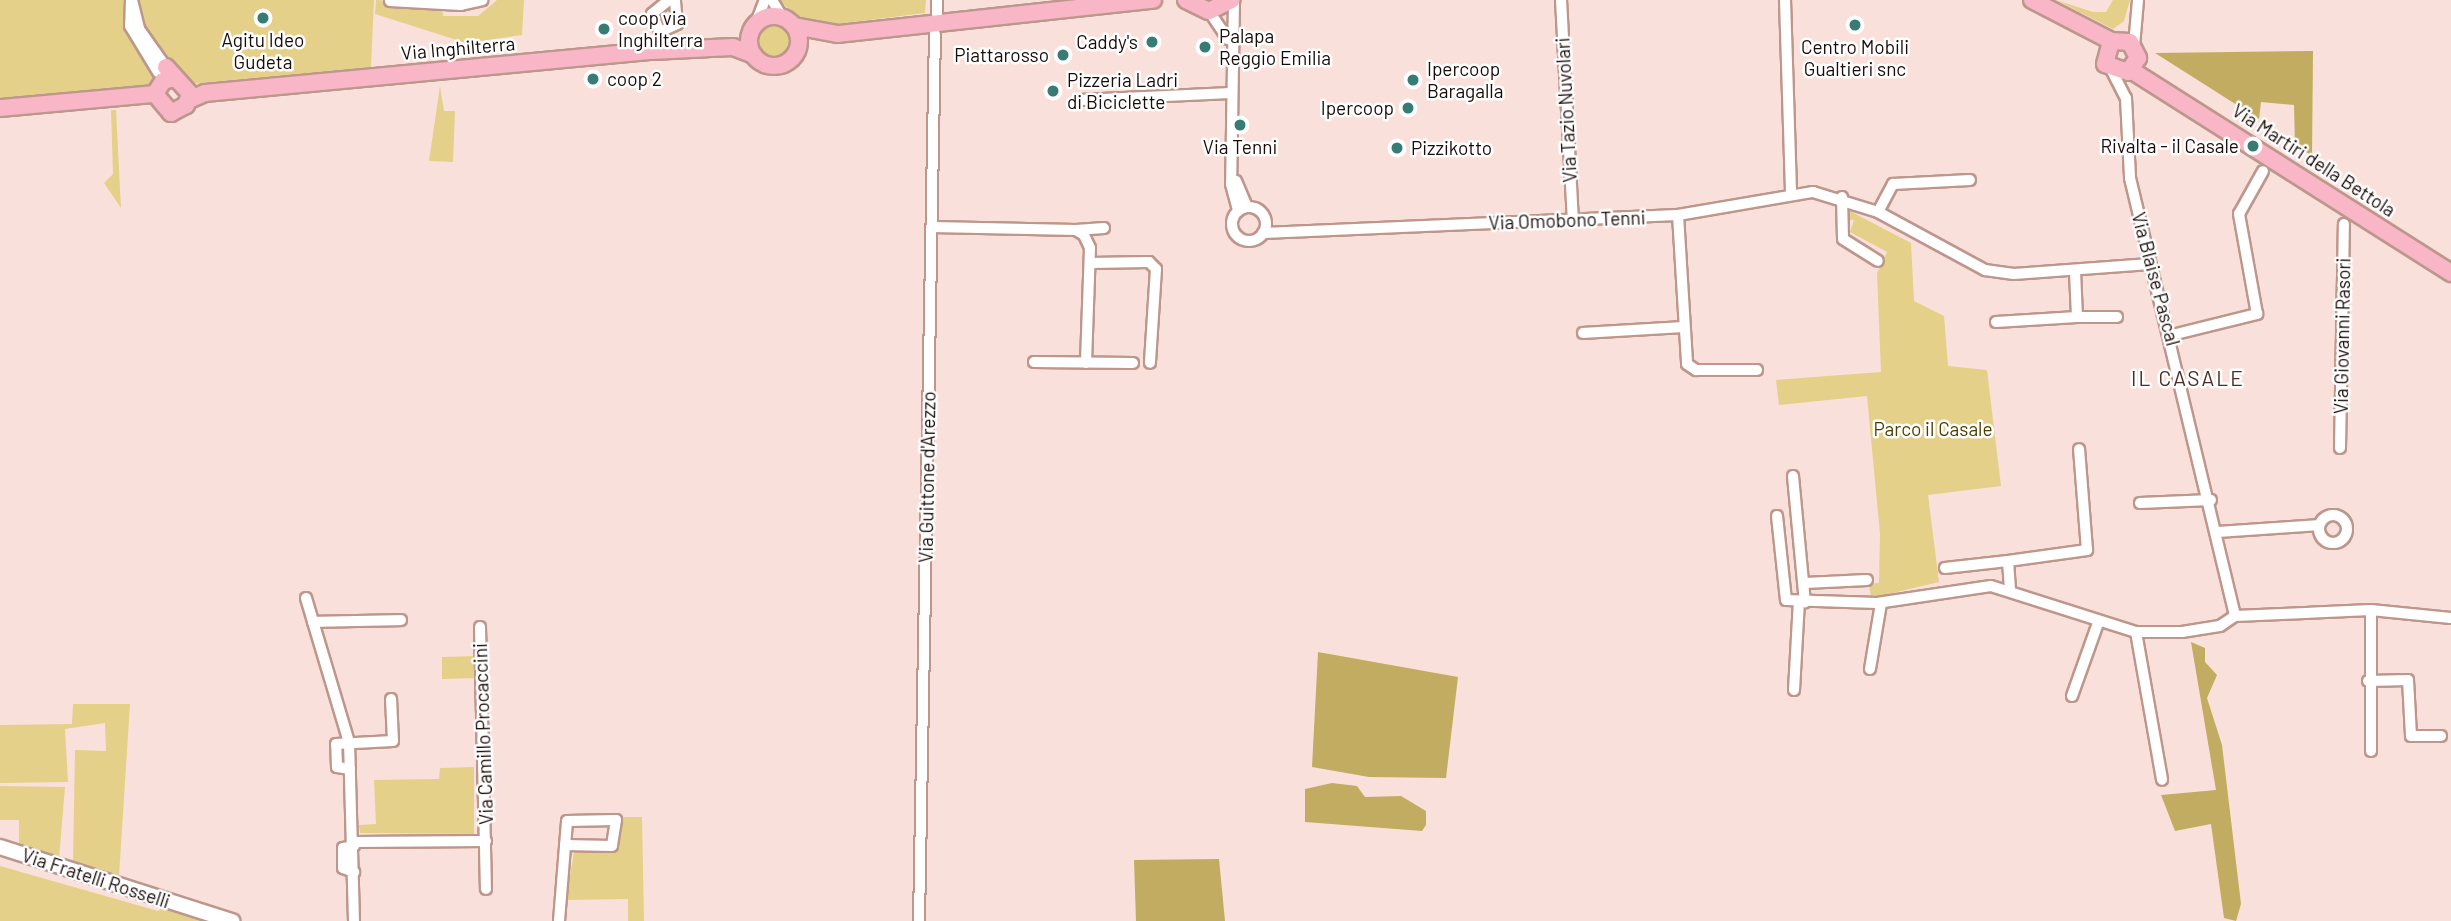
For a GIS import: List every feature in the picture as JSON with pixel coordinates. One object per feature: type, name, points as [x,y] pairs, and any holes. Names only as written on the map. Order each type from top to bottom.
[{"type":"main road","name":"Via Inghilterra","points":[[0,108],[159,85],[189,94],[205,93],[715,46],[754,55],[777,65],[797,49],[838,34],[1153,0]]},
{"type":"main road","points":[[1179,0],[1186,0],[1209,11],[1233,0]]},
{"type":"main road","points":[[2032,0],[2111,45],[2134,46],[2127,69]]},
{"type":"main road","name":"Via Inghilterra","points":[[715,46],[754,25],[788,22],[838,34]]},
{"type":"main road","points":[[788,22],[797,49]]},
{"type":"main road","points":[[754,25],[754,55]]},
{"type":"main road","name":"Via Martiri della Bettola","points":[[2111,45],[2127,69],[2155,82],[2451,273]]},
{"type":"main road","name":"Via Inghilterra","points":[[159,85],[172,113],[189,94]]},
{"type":"street","points":[[132,0],[130,26],[159,85]]},
{"type":"street","points":[[390,1],[461,5],[482,0]]},
{"type":"street","points":[[669,0],[652,14],[660,32],[677,24],[675,0]]},
{"type":"street","points":[[754,25],[765,0]]},
{"type":"street","points":[[772,0],[788,22]]},
{"type":"street","points":[[937,0],[937,14]]},
{"type":"street","name":"Via Omobono Tenni","points":[[1233,0],[1230,46],[1233,167],[1243,209],[1232,226],[1238,236],[1248,241],[1263,233],[1290,230],[1678,215],[1791,191],[1842,197],[1878,212],[1982,269],[2075,271],[2150,264]]},
{"type":"street","name":"Via Tazio Nuvolari","points":[[1561,0],[1573,220]]},
{"type":"street","points":[[1785,0],[1791,191]]},
{"type":"street","points":[[2134,46],[2138,0]]},
{"type":"street","name":"Via Omobono Tenni","points":[[1209,11],[1230,46]]},
{"type":"street","points":[[2111,45],[2135,19]]},
{"type":"street","name":"Via Guittone d'Arezzo","points":[[919,921],[935,34]]},
{"type":"street","name":"Via Blaise Pascal","points":[[2127,69],[2130,178],[2150,264],[2172,335],[2219,533],[2235,616]]},
{"type":"street","name":"Via Blaise Pascal","points":[[2126,98],[2127,69]]},
{"type":"street","points":[[1080,100],[1231,93]]},
{"type":"street","points":[[2172,335],[2257,314],[2239,214],[2263,171]]},
{"type":"street","points":[[1878,212],[1894,184],[1970,180]]},
{"type":"street","points":[[1842,197],[1843,239],[1878,261]]},
{"type":"street","name":"Via Omobono Tenni","points":[[1243,209],[1290,230]]},
{"type":"street","points":[[1678,215],[1683,327],[1690,368],[1757,370]]},
{"type":"street","points":[[1263,233],[1265,220]]},
{"type":"street","name":"Via Giovanni Rasori","points":[[2340,448],[2344,224]]},
{"type":"street","points":[[932,227],[1076,230],[1104,228]]},
{"type":"street","points":[[1076,230],[1090,248],[1086,363]]},
{"type":"street","points":[[1090,262],[1149,262],[1156,269],[1150,363]]},
{"type":"street","points":[[2075,271],[2077,317]]},
{"type":"street","points":[[1996,322],[2118,317]]},
{"type":"street","points":[[1583,333],[1683,327]]},
{"type":"street","points":[[1034,362],[1133,363]]},
{"type":"street","points":[[1945,568],[2087,550],[2079,449]]},
{"type":"street","points":[[1793,476],[1805,583],[1794,690]]},
{"type":"street","points":[[2140,503],[2211,500]]},
{"type":"street","points":[[1777,516],[1786,600],[1881,603],[1948,588],[2010,588],[2098,623],[2136,632],[2182,632],[2220,626],[2235,616],[2371,610],[2451,618]]},
{"type":"street","points":[[2219,533],[2319,524]]},
{"type":"street","points":[[2008,561],[2010,588]]},
{"type":"street","points":[[1805,583],[1867,580]]},
{"type":"street","points":[[306,598],[349,742],[354,844],[354,921]]},
{"type":"street","points":[[1870,669],[1881,603]]},
{"type":"street","points":[[2371,610],[2368,681],[2371,751]]},
{"type":"street","points":[[313,622],[401,620]]},
{"type":"street","points":[[2072,696],[2098,623]]},
{"type":"street","name":"Via Camillo Procaccini","points":[[480,627],[486,889]]},
{"type":"street","points":[[2136,632],[2162,780]]},
{"type":"street","points":[[2368,681],[2408,680],[2411,736],[2441,736]]},
{"type":"street","points":[[349,742],[393,741],[391,699]]},
{"type":"street","points":[[559,921],[565,845],[567,821],[616,820],[612,846],[565,845]]},
{"type":"street","name":"Via Camillo Procaccini","points":[[354,844],[486,841]]},
{"type":"street","name":"Via Fratelli Rosselli","points":[[0,847],[232,921]]},
{"type":"green space","points":[[0,0],[374,0],[371,67],[0,102]]},
{"type":"green space","points":[[376,0],[442,5],[443,16],[478,16],[497,0],[524,0],[522,35],[466,43],[375,14]]},
{"type":"green space","points":[[779,0],[926,0],[925,13],[821,26],[804,23]]},
{"type":"green space","points":[[2056,0],[2093,12],[2106,12],[2113,0],[2130,0],[2124,21],[2113,29]]},
{"type":"green space","points":[[773,23],[786,28],[791,41],[786,54],[773,59],[760,54],[755,41],[760,28]]},
{"type":"green space","points":[[440,86],[444,111],[455,111],[453,162],[429,161]]},
{"type":"green space","points":[[111,110],[116,110],[121,208],[104,183],[113,174]]},
{"type":"green space","name":"Parco il Casale","points":[[1846,209],[1911,243],[1914,301],[1944,316],[1948,366],[1987,370],[2001,486],[1928,495],[1939,582],[1871,597],[1869,584],[1879,583],[1880,534],[1867,396],[1779,405],[1776,380],[1881,372],[1877,273],[1887,252],[1850,232],[1854,220],[1843,219]]},
{"type":"green space","points":[[478,656],[479,678],[442,679],[442,657]]},
{"type":"green space","points":[[73,704],[130,704],[119,876],[73,863],[75,750],[106,751],[105,723],[65,729],[68,782],[0,783],[0,725],[72,724]]},
{"type":"green space","points":[[474,767],[474,834],[360,833],[359,825],[376,824],[374,780],[439,779],[440,768]]},
{"type":"green space","points":[[0,786],[65,787],[59,859],[19,846],[19,820],[0,820]]},
{"type":"green space","points":[[619,817],[642,817],[644,921],[628,921],[628,899],[566,900],[574,852],[615,850]]},
{"type":"green space","points":[[0,866],[158,911],[164,906],[213,921],[0,921]]},
{"type":"shaded area","points":[[2313,51],[2312,156],[2295,145],[2294,105],[2261,102],[2259,119],[2155,53]]},
{"type":"shaded area","points":[[2191,642],[2205,648],[2205,662],[2217,675],[2207,698],[2222,745],[2241,904],[2236,921],[2224,918],[2211,824],[2175,831],[2161,795],[2216,790]]},
{"type":"shaded area","points":[[1318,652],[1458,677],[1446,778],[1369,777],[1312,767]]},
{"type":"shaded area","points":[[1332,783],[1357,786],[1365,797],[1401,796],[1426,811],[1426,825],[1422,831],[1305,822],[1305,789]]},
{"type":"shaded area","points":[[1219,859],[1225,921],[1136,921],[1134,860]]},
{"type":"place","name":"Agitu Ideo Gudeta","points":[[263,18]]},
{"type":"place","name":"Centro Mobili Gualtieri snc","points":[[1855,25]]},
{"type":"place","name":"coop via Inghilterra","points":[[604,29]]},
{"type":"place","name":"Caddy's","points":[[1152,42]]},
{"type":"place","name":"Palapa Reggio Emilia","points":[[1205,47]]},
{"type":"place","name":"Piattarosso","points":[[1063,55]]},
{"type":"place","name":"coop 2","points":[[593,79]]},
{"type":"place","name":"Ipercoop Baragalla","points":[[1413,80]]},
{"type":"place","name":"Pizzeria Ladri di Biciclette","points":[[1053,91]]},
{"type":"place","name":"Ipercoop","points":[[1408,108]]},
{"type":"place","name":"Via Tenni","points":[[1240,125]]},
{"type":"place","name":"Rivalta - il Casale","points":[[2253,146]]},
{"type":"place","name":"Pizzikotto","points":[[1397,148]]},
{"type":"district","name":"IL CASALE","points":[[2188,378]]}]
